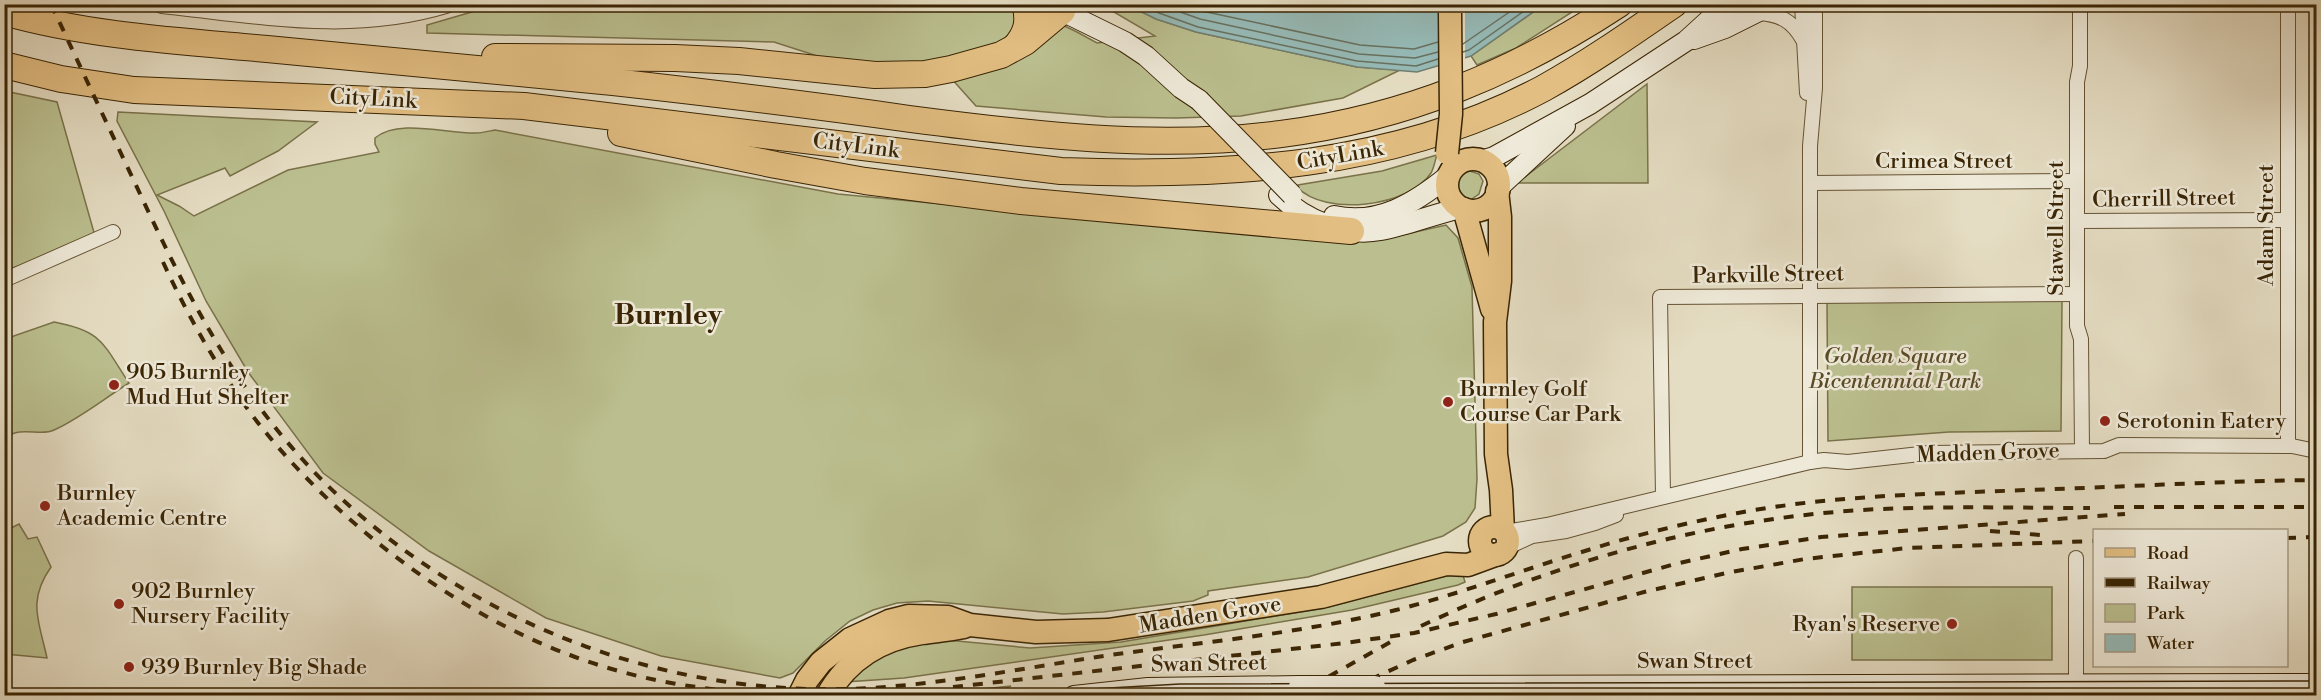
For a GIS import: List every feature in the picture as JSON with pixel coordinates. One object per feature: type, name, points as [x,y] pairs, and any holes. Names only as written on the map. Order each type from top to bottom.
[{"type":"highway","points":[[1013,50],[1026,33],[1028,16],[1025,4]]},
{"type":"highway","name":"CityLink","points":[[4,12],[98,31],[696,91],[1053,137],[1167,141],[1303,131],[1368,118],[1433,99],[1509,68],[1567,37],[1619,4]]},
{"type":"highway","name":"CityLink","points":[[4,65],[61,79],[135,90],[524,106],[1061,171],[1142,174],[1241,171],[1292,165],[1397,146],[1480,117],[1543,88],[1674,4]]},
{"type":"highway","points":[[380,60],[532,56],[675,58],[739,61],[875,75],[900,75],[951,69],[1013,50],[1031,38],[1060,8]]},
{"type":"highway","points":[[273,94],[528,120],[607,131],[819,173],[1005,199],[1351,231]]},
{"type":"main road","points":[[1450,4],[1451,114],[1462,162],[1448,192],[1453,202],[1462,209],[1495,322]]},
{"type":"main road","points":[[1285,195],[1334,215],[1350,218],[1372,217],[1406,206],[1462,162],[1494,157],[1590,104],[1686,41],[1709,20],[1734,4]]},
{"type":"main road","points":[[1060,8],[1139,51],[1158,66],[1285,195],[1290,206],[1311,219],[1351,231],[1383,230],[1427,216],[1462,209],[1474,211],[1483,208],[1491,203],[1498,190],[1590,104]]},
{"type":"main road","points":[[1686,41],[1716,32],[1764,9]]},
{"type":"main road","points":[[1462,162],[1488,165],[1494,171],[1498,190],[1500,281],[1495,322],[1496,538]]},
{"type":"main road","name":"Madden Grove","points":[[799,696],[807,680],[821,662],[850,639],[873,627],[909,616],[948,617],[970,625],[1058,633],[1141,626],[1321,597],[1446,564],[1468,565],[1496,538]]},
{"type":"main road","name":"Madden Grove","points":[[827,696],[836,681],[852,664],[868,651],[886,642],[970,625]]},
{"type":"main road","name":"Swan Street","points":[[1074,696],[1169,687],[1375,686],[1484,691],[2079,688],[2284,690],[2316,684]]},
{"type":"street","points":[[162,4],[295,19],[340,21],[389,18],[446,4]]},
{"type":"street","points":[[1037,4],[1048,10],[1060,8]]},
{"type":"street","points":[[1802,4],[1810,124],[1810,462]]},
{"type":"street","points":[[1810,124],[1815,88],[1815,4]]},
{"type":"street","name":"Stawell Street","points":[[2080,4],[2080,66],[2077,82],[2077,326],[2080,339],[2082,451]]},
{"type":"street","name":"Adam Street","points":[[2288,4],[2288,445]]},
{"type":"street","points":[[1764,9],[1786,19],[1794,26],[1803,40]]},
{"type":"street","name":"Crimea Street","points":[[1810,183],[2077,181]]},
{"type":"street","name":"Cherrill Street","points":[[2077,221],[2287,220]]},
{"type":"street","points":[[4,280],[113,232]]},
{"type":"street","name":"Parkville Street","points":[[1663,497],[1660,297],[2078,294]]},
{"type":"street","name":"Madden Grove","points":[[1496,538],[1532,536],[1595,524],[1663,497],[1810,462],[1859,461],[1929,453],[2104,451],[2119,445],[2288,445],[2316,451]]},
{"type":"street","points":[[2076,558],[2079,688]]},
{"type":"green space","points":[[484,4],[1019,4],[1097,43],[1155,36],[1102,5],[1128,5],[1156,19],[1196,32],[1357,67],[1400,70],[1343,98],[1241,116],[1106,117],[976,106],[950,77],[842,64],[774,42],[427,33],[427,25],[475,11]]},
{"type":"green space","points":[[1543,5],[1583,5],[1516,48],[1477,65],[1471,56]]},
{"type":"green space","points":[[1647,84],[1648,183],[1517,183]]},
{"type":"green space","points":[[5,91],[57,102],[95,236],[5,271]]},
{"type":"green space","points":[[118,112],[317,122],[278,151],[230,176],[225,168],[157,195],[194,216],[288,170],[379,152],[375,138],[385,132],[424,128],[465,133],[495,130],[838,194],[1326,241],[1402,235],[1446,225],[1458,238],[1472,287],[1477,479],[1475,508],[1466,522],[1443,536],[1308,577],[1208,591],[1208,595],[1193,601],[1103,612],[1063,614],[928,601],[897,603],[873,610],[850,621],[825,641],[793,673],[780,678],[661,656],[546,618],[429,551],[323,473],[248,372],[206,301],[164,211],[117,121]]},
{"type":"green space","points":[[1437,155],[1431,173],[1420,185],[1405,194],[1386,200],[1346,205],[1310,196],[1297,187],[1382,171]]},
{"type":"green space","points":[[1464,169],[1479,174],[1483,181],[1479,194],[1469,201],[1461,197],[1455,184],[1456,176]]},
{"type":"green space","name":"Golden Square Bicentennial Park","points":[[2062,300],[2061,431],[1949,432],[1828,441],[1827,302]]},
{"type":"green space","points":[[54,322],[83,330],[100,341],[129,383],[54,430],[18,432],[5,438],[5,339]]},
{"type":"green space","points":[[19,524],[28,539],[37,537],[51,567],[39,590],[37,601],[38,622],[47,658],[5,654],[5,531]]},
{"type":"green space","points":[[1462,572],[1465,582],[1458,585],[1352,610],[1204,635],[904,678],[844,682],[881,650],[936,639],[1030,648],[1121,642],[1329,607]]},
{"type":"green space","name":"Ryan's Reserve","points":[[1852,587],[2052,587],[2052,660],[1852,660]]},
{"type":"green space","points":[[1011,686],[993,695],[923,695],[936,694]]},
{"type":"water","points":[[1128,5],[1543,5],[1471,56],[1417,72],[1357,67],[1196,32],[1156,19]]},
{"type":"pier","points":[[1440,5],[1465,5],[1465,61],[1440,68]]},
{"type":"tram line","points":[[1057,696],[1091,689],[1180,684],[2316,681]]},
{"type":"railway","points":[[51,4],[194,304],[239,378],[265,414],[324,482],[378,530],[437,573],[500,609],[566,639],[634,662],[705,678],[776,687],[849,689],[882,687],[1013,671],[1110,655],[1290,631],[1420,604],[1561,558],[1661,530],[1738,513],[1810,502],[1918,494],[2316,480]]},
{"type":"railway","points":[[163,262],[202,338],[249,411],[314,486],[393,555],[480,613],[525,636],[570,655],[615,670],[662,681],[708,689],[756,693]]},
{"type":"railway","points":[[2114,507],[2316,507]]},
{"type":"railway","points":[[1421,626],[1531,580],[1587,561],[1703,531],[1821,513],[1881,509],[2090,508]]},
{"type":"railway","points":[[953,687],[1345,643],[1414,633],[1496,614],[1675,564],[1742,549],[1821,537],[2125,514]]},
{"type":"railway","points":[[1990,531],[2041,535]]},
{"type":"railway","points":[[2288,538],[2316,537]]},
{"type":"railway","points":[[1334,696],[1413,660],[1463,642],[1644,592],[1726,573],[1805,559],[1908,548],[2093,541]]},
{"type":"railway","points":[[1294,696],[1394,640]]},
{"type":"place","name":"905 Burnley Mud Hut Shelter","points":[[114,385]]},
{"type":"place","name":"Burnley Golf Course Car Park","points":[[1448,402]]},
{"type":"place","name":"Serotonin Eatery","points":[[2105,421]]},
{"type":"place","name":"Burnley Academic Centre","points":[[45,506]]},
{"type":"place","name":"902 Burnley Nursery Facility","points":[[119,604]]},
{"type":"place","name":"Ryan's Reserve","points":[[1952,624]]},
{"type":"place","name":"939 Burnley Big Shade","points":[[129,667]]},
{"type":"district","name":"Burnley","points":[[668,315]]}]
